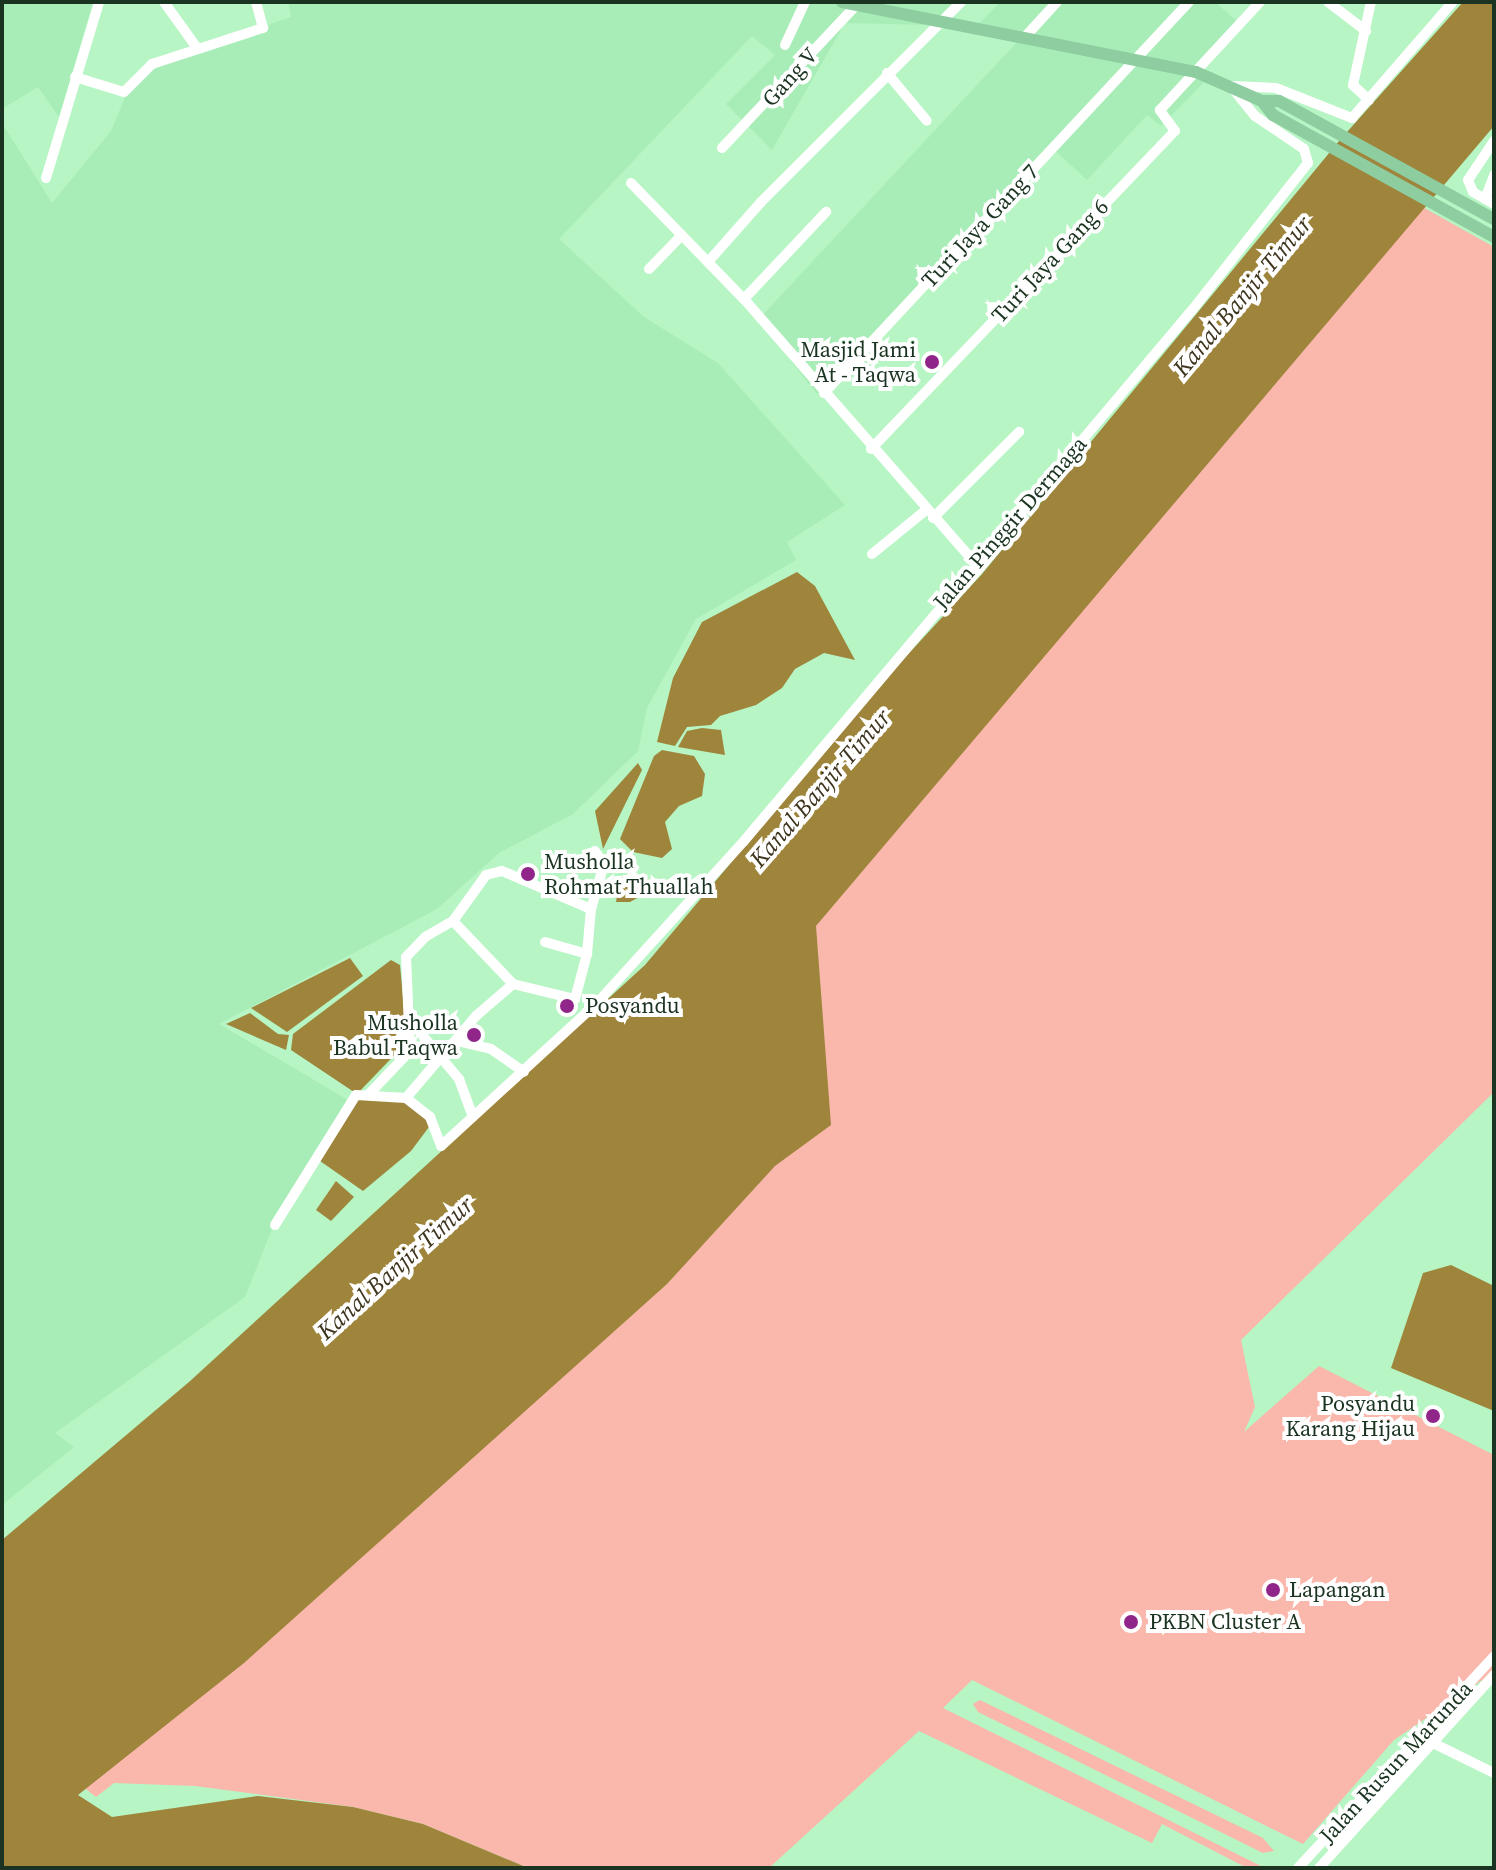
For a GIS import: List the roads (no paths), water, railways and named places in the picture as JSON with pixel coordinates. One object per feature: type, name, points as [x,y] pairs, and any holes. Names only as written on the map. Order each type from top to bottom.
[{"type":"main road","points":[[842,2],[1196,72],[1262,101],[1279,101],[1494,219]]},
{"type":"main road","points":[[1262,101],[1273,115],[1494,237]]},
{"type":"street","points":[[46,178],[99,2]]},
{"type":"street","points":[[164,2],[197,48]]},
{"type":"street","points":[[75,77],[122,93],[150,64],[263,28],[256,2]]},
{"type":"street","points":[[785,45],[805,2]]},
{"type":"street","points":[[708,262],[887,73],[961,2]]},
{"type":"street","points":[[1024,38],[1057,2]]},
{"type":"street","name":"Turi Jaya Gang 7","points":[[824,393],[1189,2]]},
{"type":"street","points":[[1196,72],[1260,2]]},
{"type":"street","points":[[1328,2],[1366,31]]},
{"type":"street","points":[[1369,100],[1353,85],[1371,2]]},
{"type":"street","points":[[1231,86],[1276,88],[1346,118],[1369,100],[1453,2]]},
{"type":"street","name":"Gang V","points":[[722,148],[858,3]]},
{"type":"street","name":"Turi Jaya Gang 6","points":[[871,449],[1175,131],[1160,111],[1196,72]]},
{"type":"street","points":[[887,73],[927,121]]},
{"type":"street","name":"Jalan Pinggir Dermaga","points":[[406,1098],[430,1117],[441,1146],[524,1072],[633,966],[976,564],[1306,167],[1304,149],[1255,116],[1231,86]]},
{"type":"street","points":[[1494,141],[1469,173],[1469,186],[1489,201],[1494,175]]},
{"type":"street","points":[[631,183],[744,299],[871,449],[976,564]]},
{"type":"street","points":[[744,299],[826,212]]},
{"type":"street","points":[[649,269],[682,235]]},
{"type":"street","points":[[872,554],[929,514],[1019,432]]},
{"type":"street","points":[[453,921],[513,984],[570,1000],[580,987],[591,909],[604,865],[595,851]]},
{"type":"street","points":[[369,1094],[410,1051],[406,957],[425,937],[453,921],[493,869],[591,909]]},
{"type":"street","points":[[545,942],[587,954]]},
{"type":"street","points":[[275,1225],[356,1095],[406,1098],[477,1015],[513,984]]},
{"type":"street","points":[[580,987],[598,1002]]},
{"type":"street","points":[[408,1018],[461,1082],[473,1117]]},
{"type":"street","points":[[457,1041],[491,1049],[524,1072]]},
{"type":"street","name":"Jalan Rusun Marunda","points":[[1298,1868],[1494,1656]]},
{"type":"street","name":"Jalan Rusun Marunda","points":[[1319,1868],[1494,1675]]},
{"type":"street","points":[[1433,1743],[1494,1773]]},
{"type":"water","name":"Kanal Banjir Timur","points":[[1463,2],[1494,2],[1494,126],[816,926],[831,1125],[775,1166],[667,1284],[244,1663],[78,1795],[112,1817],[258,1796],[353,1807],[423,1824],[528,1868],[2,1868],[2,1540],[189,1382],[645,965],[888,676],[982,574],[1339,141]]},
{"type":"water","points":[[797,572],[815,586],[855,660],[824,653],[795,669],[782,688],[756,705],[720,716],[711,725],[687,727],[675,746],[657,742],[673,678],[702,622]]},
{"type":"water","points":[[702,728],[721,730],[725,755],[678,747],[687,731]]},
{"type":"water","points":[[662,750],[694,756],[705,774],[702,796],[679,806],[665,822],[672,849],[662,858],[633,852],[620,839],[654,756]]},
{"type":"water","points":[[638,763],[642,770],[603,849],[595,811]]},
{"type":"water","points":[[628,875],[657,881],[661,885],[630,902],[616,902],[620,878]]},
{"type":"water","points":[[350,958],[363,976],[287,1032],[251,1008]]},
{"type":"water","points":[[391,960],[400,965],[407,1042],[357,1094],[291,1050],[293,1034]]},
{"type":"water","points":[[250,1013],[278,1034],[289,1035],[286,1050],[226,1024]]},
{"type":"water","points":[[356,1095],[404,1100],[428,1118],[429,1127],[411,1151],[363,1191],[320,1161]]},
{"type":"water","points":[[336,1181],[354,1197],[331,1221],[316,1210]]},
{"type":"water","points":[[1451,1265],[1494,1286],[1494,1411],[1391,1368],[1423,1273]]},
{"type":"place","name":"Masjid Jami At - Taqwa","points":[[932,362]]},
{"type":"place","name":"Musholla Rohmat Thuallah","points":[[528,874]]},
{"type":"place","name":"Posyandu","points":[[567,1006]]},
{"type":"place","name":"Musholla Babul Taqwa","points":[[474,1035]]},
{"type":"place","name":"Posyandu Karang Hijau","points":[[1433,1416]]},
{"type":"place","name":"Lapangan","points":[[1273,1590]]},
{"type":"place","name":"PKBN Cluster A","points":[[1131,1622]]}]
